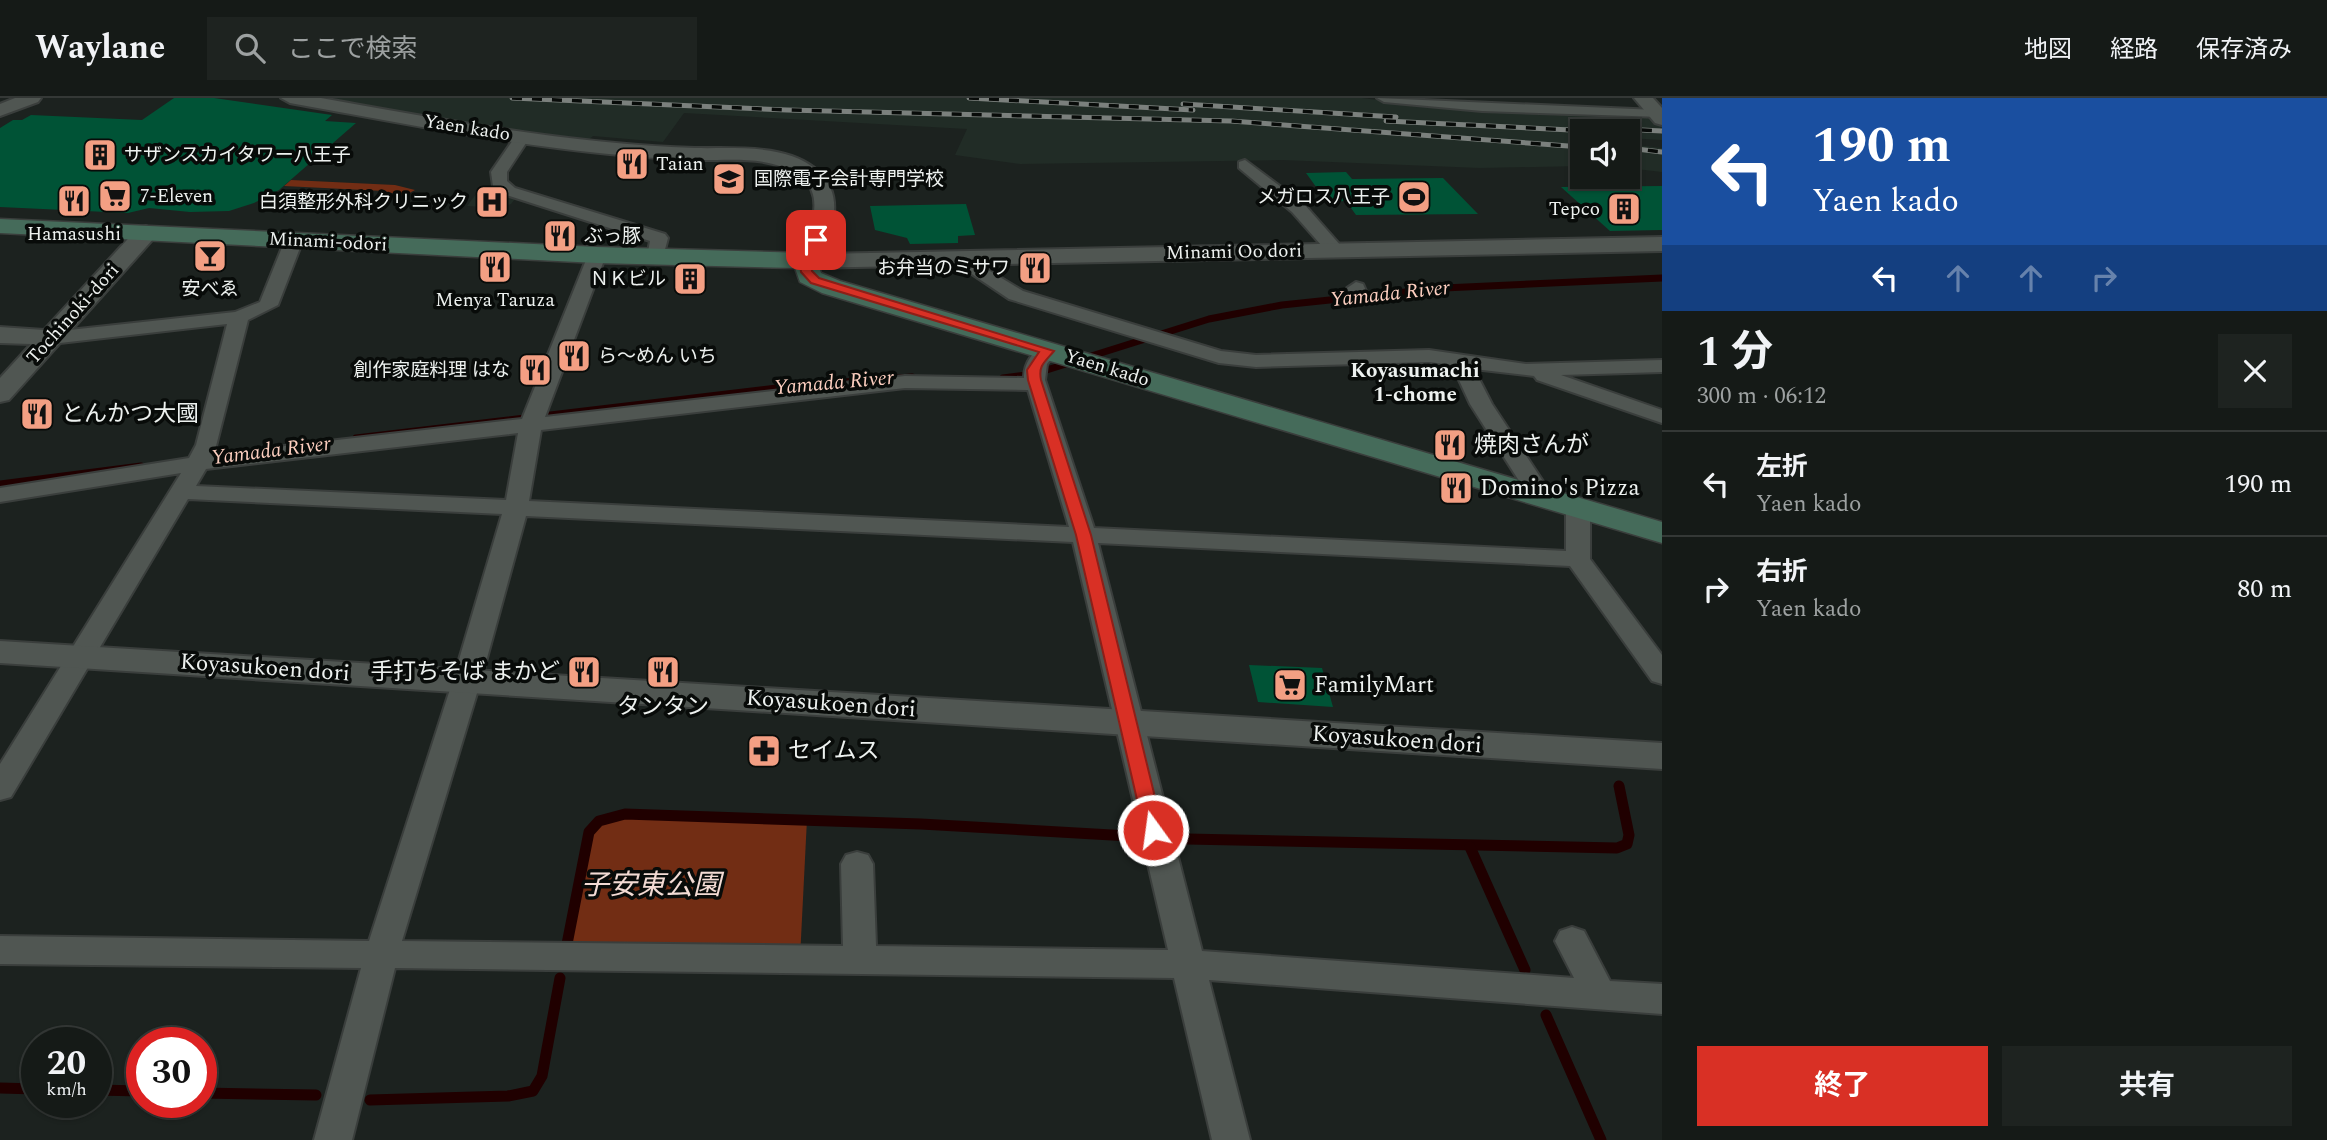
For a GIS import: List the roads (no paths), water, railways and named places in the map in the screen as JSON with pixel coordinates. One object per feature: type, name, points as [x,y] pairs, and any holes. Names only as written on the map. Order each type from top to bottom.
[{"type":"main road","name":"Minami-odori","points":[[0,226],[656,257]]},
{"type":"main road","points":[[656,257],[806,261]]},
{"type":"main road","name":"Yaen kado","points":[[806,261],[809,277],[823,284],[1051,367],[1542,498],[1662,533]]},
{"type":"street","points":[[0,109],[20,98]]},
{"type":"street","points":[[0,109],[33,98]]},
{"type":"street","name":"Yaen kado","points":[[290,98],[522,137],[499,172],[499,183],[509,191],[659,238],[656,257]]},
{"type":"street","points":[[1384,98],[1659,116]]},
{"type":"street","points":[[1643,98],[1659,116]]},
{"type":"street","points":[[522,137],[633,151],[754,156],[779,160],[802,168],[819,183],[825,200],[823,218],[806,261]]},
{"type":"street","points":[[1245,165],[1298,208],[1335,250]]},
{"type":"street","name":"Tochinoki-dori","points":[[0,394],[146,233]]},
{"type":"street","points":[[0,335],[51,338],[239,317],[268,305],[293,240]]},
{"type":"street","name":"Minami Oo dori","points":[[806,261],[1662,244]]},
{"type":"street","points":[[332,1140],[382,952],[467,680],[516,508],[534,419],[597,255]]},
{"type":"street","points":[[960,258],[1016,295],[1219,357],[1247,360],[1429,356],[1526,370],[1662,366]]},
{"type":"street","points":[[0,789],[183,492],[201,458],[239,317]]},
{"type":"street","points":[[1461,362],[1481,404],[1542,498]]},
{"type":"street","points":[[0,495],[201,458],[869,379],[905,383],[1051,367],[1084,535],[1127,723],[1231,1140]]},
{"type":"street","points":[[1526,370],[1662,417]]},
{"type":"street","points":[[183,492],[1578,559]]},
{"type":"street","points":[[1578,509],[1578,559],[1662,675]]},
{"type":"street","name":"Koyasukoen dori","points":[[0,652],[1662,756]]},
{"type":"street","points":[[857,864],[860,959]]},
{"type":"street","points":[[1572,941],[1599,994]]},
{"type":"street","points":[[0,950],[382,952],[1186,964],[1662,999]]},
{"type":"waterway","name":"Yamada River","points":[[1003,378],[1034,374],[1209,319],[1282,305],[1444,288],[1662,278]]},
{"type":"waterway","name":"Yamada River","points":[[356,438],[802,385],[912,377]]},
{"type":"waterway","name":"Yamada River","points":[[0,484],[141,466]]},
{"type":"waterway","points":[[1187,839],[1617,848],[1627,844],[1629,835],[1619,786]]},
{"type":"waterway","points":[[567,944],[589,832],[599,821],[625,814],[921,824],[1129,836]]},
{"type":"waterway","points":[[1470,847],[1525,970]]},
{"type":"waterway","points":[[370,1100],[508,1096],[533,1091],[542,1076],[560,978]]},
{"type":"waterway","points":[[1546,1015],[1601,1140]]},
{"type":"waterway","points":[[0,1088],[21,1089]]},
{"type":"waterway","points":[[112,1090],[126,1091]]},
{"type":"waterway","points":[[217,1093],[316,1095]]},
{"type":"railway","points":[[512,98],[787,110],[1231,121],[1570,146]]},
{"type":"railway","points":[[969,98],[1193,110]]},
{"type":"railway","points":[[1183,104],[1396,117]]},
{"type":"railway","points":[[1386,121],[1570,130]]},
{"type":"railway","points":[[1640,130],[1662,131]]},
{"type":"railway","points":[[1640,149],[1662,152]]},
{"type":"place","name":"サザンスカイタワー八王子","points":[[100,155]]},
{"type":"place","name":"Taian","points":[[632,164]]},
{"type":"place","name":"国際電子会計専門学校","points":[[729,179]]},
{"type":"place","name":"7-Eleven","points":[[115,196]]},
{"type":"place","name":"メガロス八王子","points":[[1414,197]]},
{"type":"place","name":"Hamasushi","points":[[74,201]]},
{"type":"place","name":"白須整形外科クリニック","points":[[492,202]]},
{"type":"place","name":"Tepco","points":[[1624,209]]},
{"type":"place","name":"ぶっ豚","points":[[560,236]]},
{"type":"place","name":"安べゑ","points":[[210,256]]},
{"type":"place","name":"Menya Taruza","points":[[495,267]]},
{"type":"place","name":"お弁当のミサワ","points":[[1035,268]]},
{"type":"place","name":"ＮＫビル","points":[[690,279]]},
{"type":"place","name":"ら～めん いち","points":[[574,356]]},
{"type":"place","name":"創作家庭料理 はな","points":[[535,370]]},
{"type":"place","name":"とんかつ大國","points":[[37,414]]},
{"type":"place","name":"焼肉さんが","points":[[1450,445]]},
{"type":"place","name":"Domino's Pizza","points":[[1456,488]]},
{"type":"place","name":"手打ちそば まかど","points":[[584,672]]},
{"type":"place","name":"タンタン","points":[[663,672]]},
{"type":"place","name":"FamilyMart","points":[[1290,685]]},
{"type":"place","name":"セイムス","points":[[764,751]]},
{"type":"district","name":"Koyasumachi 1-chome","points":[[1415,383]]},
{"type":"park label","name":"子安東公園","points":[[651,885]]}]
